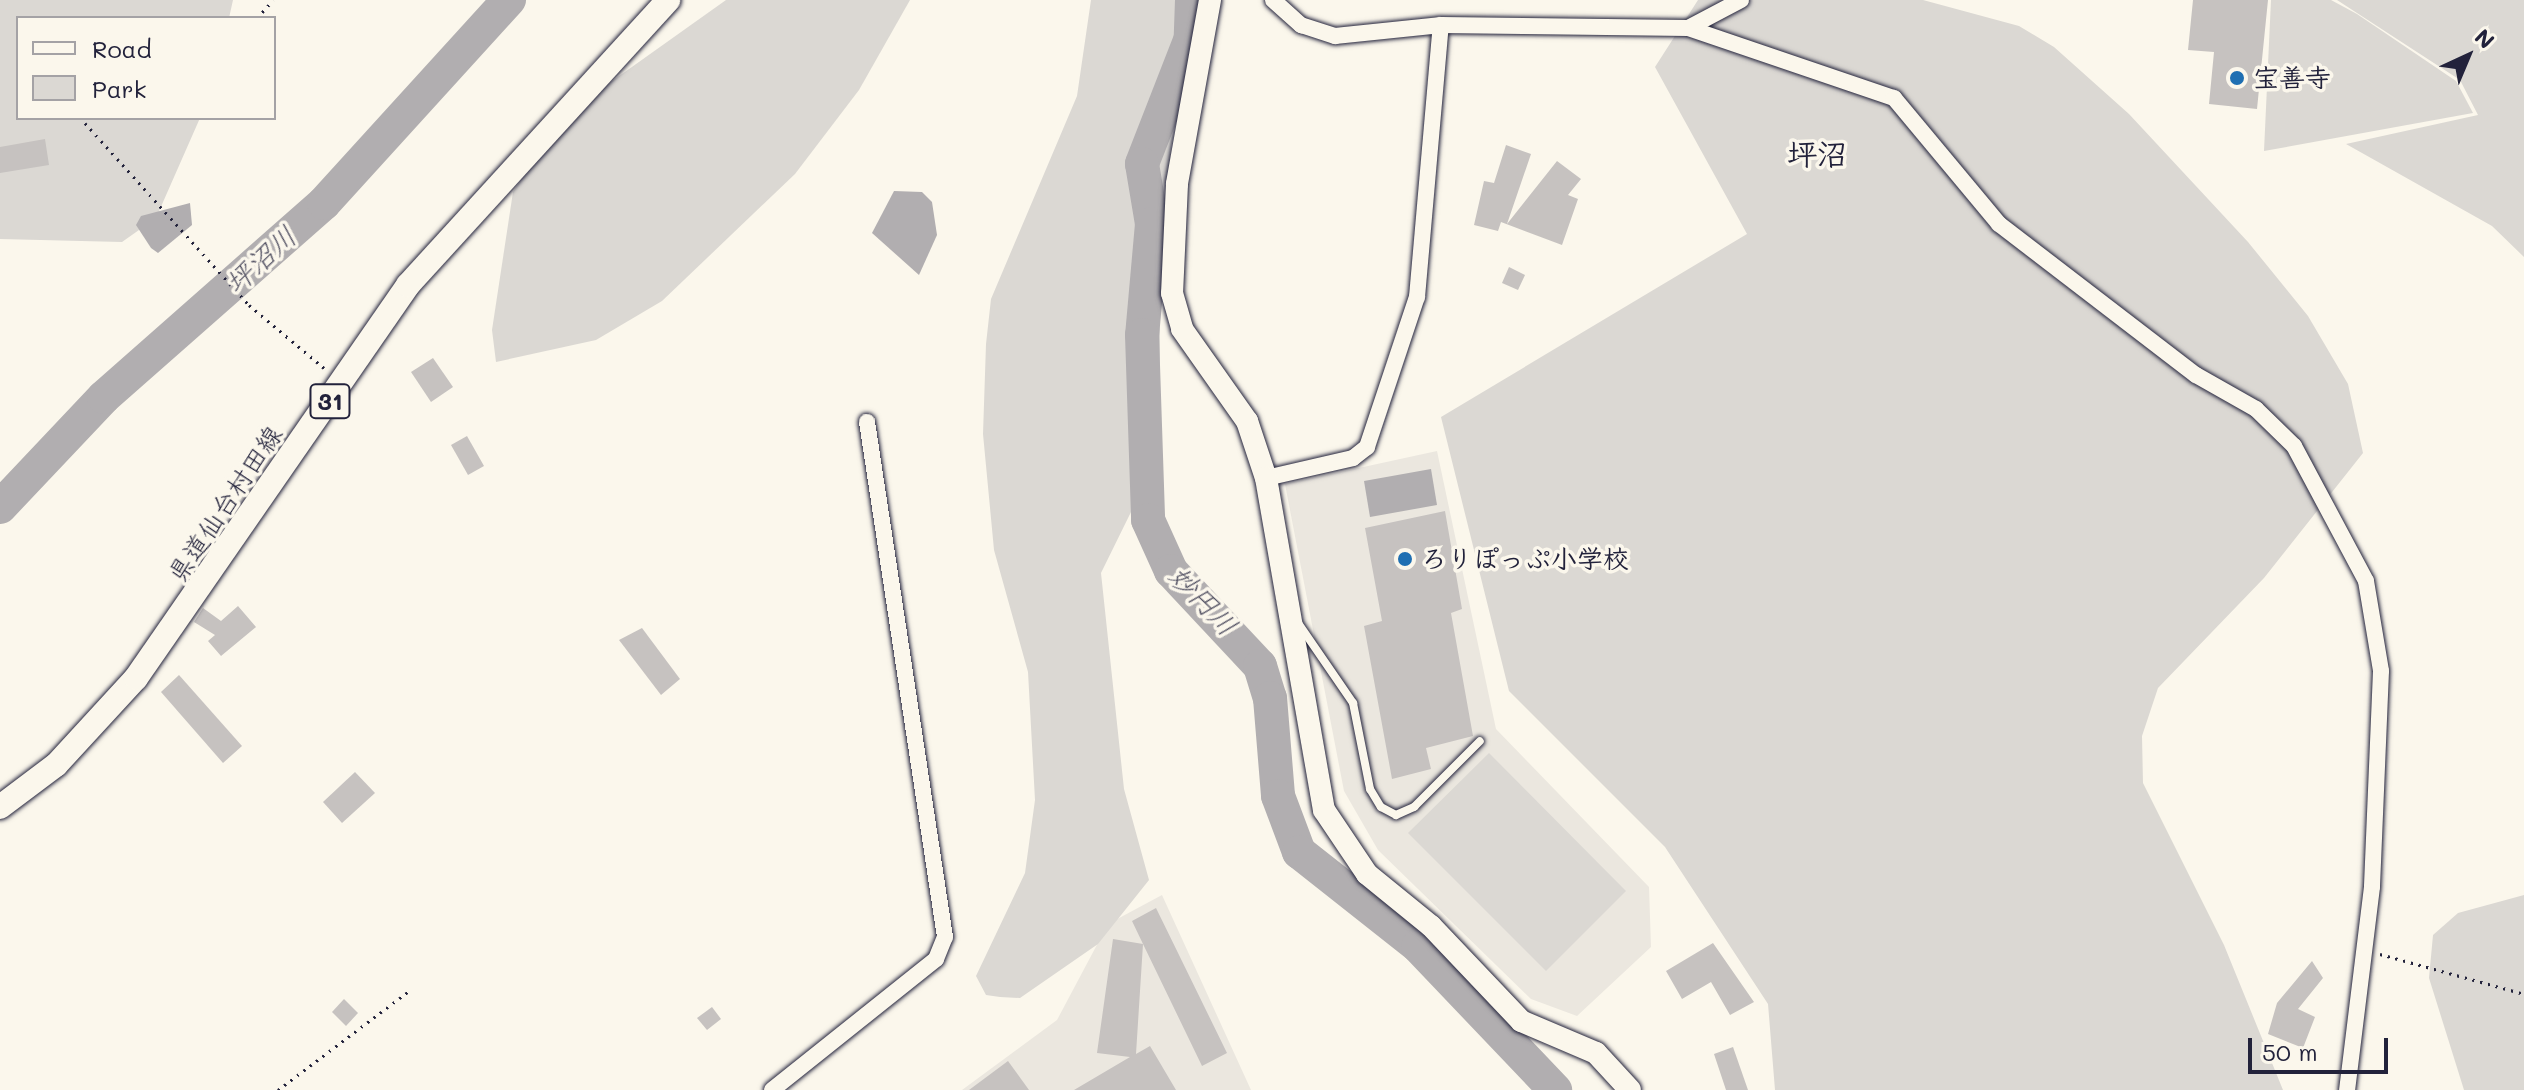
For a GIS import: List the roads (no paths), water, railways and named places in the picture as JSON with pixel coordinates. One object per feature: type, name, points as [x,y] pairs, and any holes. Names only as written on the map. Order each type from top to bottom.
[{"type":"main road","name":"県道仙台村田線","points":[[0,807],[56,765],[136,678],[458,222],[668,0]]},
{"type":"street","points":[[1210,0],[1177,184],[1172,293],[1189,341],[1247,421],[1266,478],[1284,608],[1324,810],[1341,845],[1521,1021],[1596,1053],[1630,1090]]},
{"type":"street","points":[[1273,0],[1318,34],[1441,25],[1688,28],[1894,98],[1999,224],[2196,375],[2256,409],[2294,446],[2349,542],[2375,619],[2381,671],[2365,950],[2347,1090]]},
{"type":"street","points":[[1688,28],[1741,0]]},
{"type":"street","points":[[1266,478],[1353,458],[1367,447],[1417,297],[1441,25]]},
{"type":"street","points":[[772,1090],[936,959],[945,937],[867,422]]},
{"type":"lane","points":[[1284,608],[1315,638],[1353,703],[1370,789],[1381,807],[1396,815],[1414,807],[1480,741]]},
{"type":"waterway","name":"坪沼川","points":[[0,507],[104,397],[324,203],[509,0]]},
{"type":"waterway","name":"妙円川","points":[[1192,0],[1191,38],[1142,164],[1152,224],[1142,335],[1148,520],[1171,571],[1260,666],[1270,698],[1278,796],[1299,852],[1418,946],[1555,1090]]},
{"type":"place","name":"宝善寺","points":[[2237,78]]},
{"type":"place","name":"ろりぽっぷ小学校","points":[[1405,559]]},
{"type":"district","name":"坪沼","points":[[1817,153]]}]
